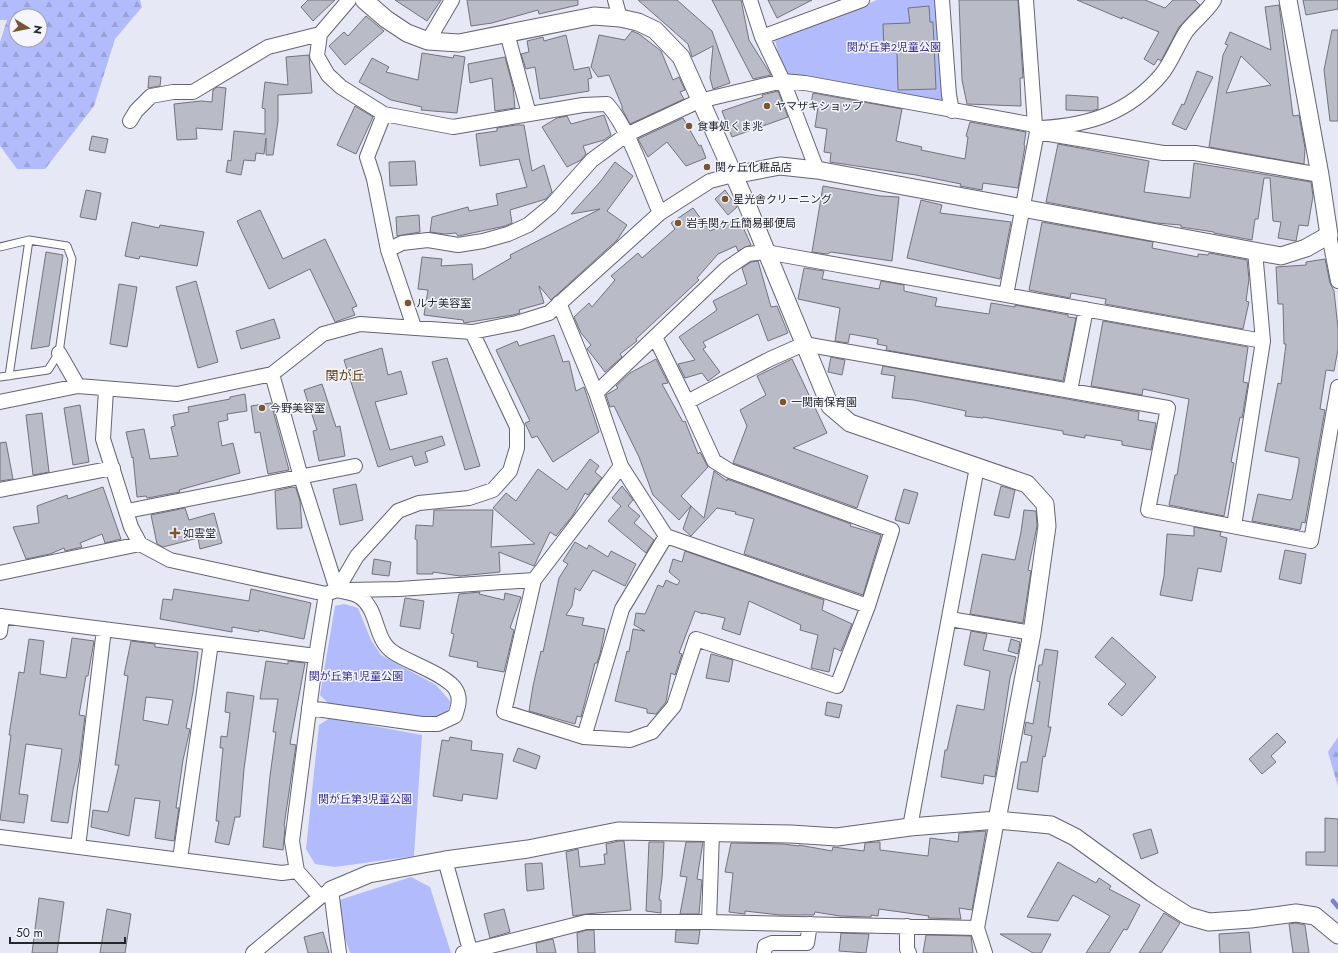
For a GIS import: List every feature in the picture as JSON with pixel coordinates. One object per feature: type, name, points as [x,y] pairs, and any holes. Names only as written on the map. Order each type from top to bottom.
[{"type":"street","points":[[349,0],[320,34],[317,56],[328,75],[341,87],[384,114],[453,127],[583,104],[607,104],[614,112],[626,135],[660,213]]},
{"type":"street","points":[[364,0],[386,20],[407,33],[428,41],[459,43],[594,16],[620,18],[638,22],[655,30],[681,57],[766,252],[830,406],[850,423],[1027,484],[1045,504],[1047,526],[1032,634],[977,928],[985,953]]},
{"type":"street","points":[[428,41],[452,0]]},
{"type":"street","points":[[615,0],[620,18]]},
{"type":"street","points":[[750,0],[762,36],[783,81],[817,170]]},
{"type":"street","points":[[762,36],[862,0]]},
{"type":"street","points":[[942,0],[949,95],[952,111]]},
{"type":"street","points":[[1006,295],[1036,129],[1026,0]]},
{"type":"street","points":[[1036,129],[1076,124],[1099,118],[1124,107],[1140,95],[1162,74],[1187,31],[1214,0]]},
{"type":"street","points":[[1288,0],[1338,281]]},
{"type":"street","points":[[507,33],[528,114]]},
{"type":"street","points":[[130,121],[136,111],[151,96],[173,92],[193,92],[268,47],[320,34]]},
{"type":"street","points":[[388,250],[402,243],[428,240],[458,245],[483,241],[508,234],[528,225],[551,206],[592,160],[626,135],[699,101],[783,81],[805,83],[952,111],[1163,154],[1195,153],[1320,175]]},
{"type":"street","points":[[384,114],[368,157],[374,179],[388,250],[414,327]]},
{"type":"street","points":[[0,402],[78,386],[106,390],[177,394],[272,374],[323,334],[360,324],[472,332],[517,323],[549,312],[660,213],[710,182],[733,175],[780,166],[817,170],[1281,256],[1306,248],[1329,235]]},
{"type":"street","points":[[1234,526],[1263,341],[1255,251]]},
{"type":"street","points":[[596,393],[726,269],[748,254],[766,252],[1263,341]]},
{"type":"street","points":[[559,303],[596,393],[621,466],[666,536],[868,606]]},
{"type":"street","points":[[1070,391],[1086,309]]},
{"type":"street","points":[[339,953],[325,893],[297,871],[292,841],[316,656],[331,592],[357,556],[398,511],[419,503],[468,498],[492,490],[510,471],[517,448],[517,428],[472,332]]},
{"type":"street","points":[[621,466],[534,580],[504,712],[584,737],[630,740],[652,732],[674,706],[696,639],[837,686],[868,606],[892,530],[730,471],[714,461],[655,338]]},
{"type":"street","points":[[687,402],[770,359],[804,344],[1168,408],[1148,510],[1311,541],[1338,386]]},
{"type":"street","points":[[59,353],[78,386]]},
{"type":"street","points":[[272,374],[331,592]]},
{"type":"street","points":[[106,390],[103,439],[131,527],[140,544],[170,560],[331,592],[360,596],[374,614],[382,639],[391,651],[447,681],[456,689],[460,701],[455,716],[438,724],[422,724],[310,708]]},
{"type":"street","points":[[127,511],[355,466]]},
{"type":"street","points":[[910,827],[950,619],[977,467]]},
{"type":"street","points":[[0,490],[113,468]]},
{"type":"street","points":[[584,737],[622,609],[666,536]]},
{"type":"street","points":[[0,573],[140,544]]},
{"type":"street","points":[[331,592],[534,580]]},
{"type":"street","points":[[0,632],[1,616],[316,656]]},
{"type":"street","points":[[950,619],[1032,634]]},
{"type":"street","points":[[78,847],[104,629]]},
{"type":"street","points":[[180,859],[211,643]]},
{"type":"street","points":[[254,953],[325,893],[369,874],[445,860],[528,849],[618,831],[712,832],[837,837],[910,827],[997,820],[1051,825],[1074,836],[1152,893],[1188,916],[1209,922],[1251,919],[1296,913],[1315,916],[1338,935]]},
{"type":"street","points":[[709,922],[712,832]]},
{"type":"street","points":[[0,837],[282,873],[297,871]]},
{"type":"street","points":[[445,860],[466,952],[586,922],[709,922],[977,928]]},
{"type":"street","points":[[764,953],[765,946],[772,943],[807,943],[810,924]]},
{"type":"street","points":[[907,926],[907,949],[909,953]]},
{"type":"lane","points":[[9,376],[30,240]]},
{"type":"lane","points":[[0,247],[30,240],[67,246],[72,260],[59,353],[48,370],[0,377]]},
{"type":"green space","points":[[0,0],[140,0],[142,7],[115,39],[94,106],[45,169],[17,169],[0,146],[0,42],[7,20],[0,20]]},
{"type":"green space","name":"関が丘第2児童公園","points":[[877,0],[939,0],[946,95],[938,103],[784,73],[775,41]]},
{"type":"green space","name":"関が丘第１児童公園","points":[[344,604],[358,608],[371,640],[381,655],[436,685],[450,701],[448,710],[444,715],[432,719],[386,716],[328,703],[320,695],[335,606]]},
{"type":"green space","name":"関が丘第3児童公園","points":[[330,718],[422,735],[414,856],[335,867],[315,864],[306,849],[319,725]]},
{"type":"green space","points":[[1338,737],[1338,787],[1328,752]]},
{"type":"green space","points":[[411,877],[430,887],[451,953],[350,953],[333,902]]},
{"type":"building","points":[[308,0],[335,0],[313,21],[301,7]]},
{"type":"building","points":[[395,0],[441,0],[427,21]]},
{"type":"building","points":[[467,0],[578,0],[578,5],[539,14],[538,10],[492,23],[471,26]]},
{"type":"building","points":[[638,0],[677,0],[712,31],[730,83],[713,89],[710,78],[713,46],[692,57],[688,44]]},
{"type":"building","points":[[712,0],[741,0],[749,40],[771,75],[753,79]]},
{"type":"building","points":[[768,0],[812,0],[777,18]]},
{"type":"building","points":[[959,0],[1018,0],[1023,78],[1020,78],[1021,106],[967,104],[962,80]]},
{"type":"building","points":[[1077,0],[1145,0],[1165,8],[1173,0],[1195,0],[1200,5],[1179,27],[1161,61],[1158,59],[1154,65],[1144,59],[1159,32],[1122,17],[1122,19]]},
{"type":"building","points":[[1303,0],[1338,0],[1338,9],[1306,15]]},
{"type":"building","points":[[1279,5],[1293,116],[1299,115],[1305,148],[1304,164],[1209,147],[1223,55],[1228,45],[1225,44],[1230,32],[1271,50],[1265,7]],"holes":[[[1241,56],[1271,85],[1226,93]]]},
{"type":"building","points":[[929,6],[930,22],[933,22],[936,89],[898,90],[897,52],[884,52],[883,24],[910,23],[908,8]]},
{"type":"building","points":[[366,16],[384,31],[345,65],[329,46],[344,32],[348,36]]},
{"type":"building","points":[[1332,30],[1338,30],[1338,121],[1330,121],[1324,70]]},
{"type":"building","points":[[632,31],[639,34],[661,51],[673,80],[679,77],[685,90],[680,92],[684,99],[630,124],[622,109],[609,75],[598,77],[591,67],[599,35],[625,40]]},
{"type":"building","points":[[566,35],[574,70],[589,67],[592,78],[588,79],[589,91],[540,99],[535,67],[526,69],[521,54],[529,52],[527,41],[543,37],[544,41]]},
{"type":"building","points":[[422,53],[453,58],[454,55],[465,57],[457,113],[421,110],[422,107],[391,100],[359,82],[372,58],[389,67],[386,72],[418,80]]},
{"type":"building","points":[[309,55],[312,93],[278,95],[278,121],[273,155],[266,155],[266,138],[264,154],[256,153],[255,161],[244,160],[241,175],[226,172],[228,160],[231,161],[234,131],[265,134],[265,109],[262,108],[265,82],[288,85],[286,57]]},
{"type":"building","points":[[505,57],[513,87],[515,108],[495,111],[492,78],[470,83],[468,64]]},
{"type":"building","points":[[1197,71],[1213,77],[1186,130],[1172,124],[1182,104],[1184,105]]},
{"type":"building","points":[[149,76],[161,77],[160,86],[148,88]]},
{"type":"building","points":[[217,87],[226,88],[222,130],[196,128],[197,139],[177,140],[174,104],[201,101],[212,102],[213,90]]},
{"type":"building","points":[[778,91],[788,117],[732,137],[722,111],[763,97],[762,95]]},
{"type":"building","points":[[813,93],[902,109],[896,141],[922,147],[921,150],[965,159],[968,137],[966,136],[970,122],[1026,132],[1018,188],[983,183],[982,190],[916,175],[830,162],[831,153],[824,152],[827,129],[815,127],[818,107],[810,109]]},
{"type":"building","points":[[1066,95],[1098,97],[1098,109],[1092,111],[1066,110]]},
{"type":"building","points":[[355,106],[373,117],[356,154],[337,145]]},
{"type":"building","points":[[604,115],[611,135],[604,140],[583,146],[586,154],[581,160],[567,167],[542,127],[557,118],[567,116],[571,124]]},
{"type":"building","points":[[683,118],[699,146],[701,145],[706,158],[686,166],[667,142],[648,157],[638,139]]},
{"type":"building","points":[[524,125],[532,171],[544,165],[552,192],[546,199],[510,210],[512,223],[505,226],[458,236],[456,233],[445,234],[430,232],[432,217],[468,207],[469,211],[498,205],[496,194],[527,187],[519,159],[480,166],[476,134],[497,131],[497,128]]},
{"type":"building","points":[[92,136],[108,139],[105,153],[89,150]]},
{"type":"building","points":[[1058,144],[1149,161],[1144,192],[1190,198],[1194,163],[1311,182],[1313,196],[1308,226],[1299,225],[1296,241],[1278,238],[1281,222],[1273,221],[1270,178],[1264,178],[1258,219],[1255,219],[1252,240],[1181,227],[1181,225],[1156,223],[1046,202]]},
{"type":"building","points":[[415,161],[417,185],[390,186],[389,162]]},
{"type":"building","points":[[615,162],[633,176],[607,211],[627,225],[617,240],[551,300],[539,286],[544,303],[519,310],[520,313],[513,315],[464,323],[463,320],[424,315],[428,290],[418,289],[422,257],[442,259],[441,266],[472,264],[473,280],[511,258],[510,255],[600,209],[571,214],[600,182]]},
{"type":"building","points":[[823,186],[880,196],[899,197],[892,261],[831,252],[827,254],[812,252]]},
{"type":"building","points":[[86,190],[101,193],[96,220],[80,217]]},
{"type":"building","points":[[725,190],[737,207],[728,215],[715,199]]},
{"type":"building","points":[[921,200],[942,205],[940,213],[1011,222],[1000,279],[907,258]]},
{"type":"building","points":[[693,208],[710,231],[739,218],[751,245],[738,251],[736,246],[718,254],[697,278],[699,280],[636,339],[637,341],[620,354],[622,357],[605,372],[587,349],[591,345],[581,333],[574,317],[589,303],[592,307],[615,280],[611,276],[638,253],[642,258],[675,229],[671,223]]},
{"type":"building","points":[[260,210],[283,259],[325,239],[357,306],[352,308],[355,315],[335,322],[310,269],[269,289],[237,221]]},
{"type":"building","points":[[419,215],[420,232],[397,236],[396,217]]},
{"type":"building","points":[[132,222],[159,228],[160,225],[204,232],[197,266],[140,256],[139,259],[125,256]]},
{"type":"building","points":[[1042,222],[1153,242],[1152,248],[1198,257],[1198,254],[1208,255],[1209,253],[1247,260],[1249,279],[1246,301],[1249,302],[1243,329],[1105,304],[1106,299],[1071,293],[1070,298],[1029,290]]},
{"type":"building","points":[[46,252],[63,255],[49,346],[31,349]]},
{"type":"building","points":[[1325,259],[1330,283],[1334,291],[1338,328],[1338,349],[1334,371],[1326,370],[1320,409],[1325,410],[1305,523],[1302,522],[1300,530],[1252,521],[1258,494],[1290,500],[1292,499],[1299,463],[1299,458],[1265,451],[1278,383],[1281,384],[1286,344],[1284,344],[1283,304],[1278,304],[1276,267],[1306,265],[1306,262]]},
{"type":"building","points":[[758,261],[771,307],[777,306],[788,333],[768,341],[758,314],[703,342],[706,347],[703,349],[720,372],[708,381],[702,373],[685,378],[678,364],[695,360],[679,337],[717,310],[713,301],[747,284],[742,268],[751,262]]},
{"type":"building","points":[[804,268],[824,271],[822,279],[879,289],[881,281],[904,285],[904,291],[937,298],[935,306],[989,314],[991,303],[1015,307],[1015,305],[1068,315],[1068,317],[1076,318],[1063,381],[886,350],[887,346],[877,344],[878,339],[850,334],[848,343],[835,341],[840,308],[798,299]]},
{"type":"building","points":[[196,281],[218,362],[198,368],[176,287]]},
{"type":"building","points":[[119,284],[137,287],[127,347],[110,344]]},
{"type":"building","points":[[274,319],[280,338],[241,349],[236,331]]},
{"type":"building","points":[[1103,321],[1248,347],[1243,382],[1248,383],[1242,418],[1240,417],[1231,462],[1234,463],[1224,516],[1169,505],[1175,475],[1177,475],[1189,399],[1143,389],[1142,395],[1091,386]]},
{"type":"building","points":[[554,335],[563,362],[569,361],[576,391],[584,387],[599,432],[553,462],[537,436],[532,438],[525,423],[530,421],[496,350],[517,341],[519,346]]},
{"type":"building","points":[[382,348],[388,375],[401,371],[407,394],[375,402],[390,450],[442,436],[445,445],[425,452],[428,462],[415,466],[412,456],[378,467],[344,360]]},
{"type":"building","points":[[831,357],[845,360],[842,375],[828,372]]},
{"type":"building","points":[[447,358],[480,466],[465,470],[432,362]]},
{"type":"building","points":[[656,359],[668,383],[662,384],[683,422],[685,421],[698,454],[700,452],[708,467],[681,496],[691,506],[679,520],[653,495],[639,457],[614,406],[610,407],[606,395],[618,388],[616,386],[630,373]]},
{"type":"building","points":[[792,359],[827,433],[793,448],[868,476],[857,508],[733,463],[747,426],[740,410],[766,395],[757,376]]},
{"type":"building","points":[[883,366],[1139,412],[1138,420],[1156,423],[1151,450],[1122,445],[1122,441],[1085,435],[1085,438],[1063,434],[1063,431],[983,417],[965,416],[966,411],[914,400],[892,398],[895,376],[881,374]]},
{"type":"building","points":[[322,384],[336,427],[340,426],[345,456],[319,461],[313,431],[317,430],[304,390]]},
{"type":"building","points":[[245,394],[247,411],[227,414],[228,420],[218,422],[222,446],[233,443],[240,473],[179,490],[180,492],[147,498],[146,496],[137,497],[133,457],[132,458],[126,432],[144,429],[150,459],[178,456],[171,427],[175,426],[173,415],[189,412],[188,407],[230,399],[230,397]]},
{"type":"building","points":[[271,403],[289,470],[268,474],[260,432],[255,433],[251,406]]},
{"type":"building","points":[[80,405],[89,462],[73,465],[64,408]]},
{"type":"building","points":[[42,413],[49,472],[33,475],[26,415]]},
{"type":"building","points":[[6,442],[13,479],[0,481],[0,443]]},
{"type":"building","points":[[590,459],[599,466],[595,472],[602,478],[588,495],[585,493],[573,515],[556,536],[550,532],[534,566],[499,552],[500,572],[460,576],[433,572],[433,574],[417,574],[417,540],[415,539],[416,525],[433,526],[434,510],[493,510],[491,547],[535,544],[493,508],[506,493],[516,501],[538,469],[567,490]]},
{"type":"building","points":[[714,471],[727,481],[727,479],[851,524],[850,526],[881,535],[863,595],[744,554],[754,519],[735,514],[736,512],[717,508],[691,536],[683,529],[691,506],[704,518]]},
{"type":"building","points":[[356,484],[363,520],[340,525],[333,489]]},
{"type":"building","points":[[622,486],[633,500],[628,506],[640,516],[634,523],[654,540],[646,553],[608,521],[621,506],[612,498]]},
{"type":"building","points":[[1001,486],[1015,490],[1009,518],[994,515]]},
{"type":"building","points":[[103,487],[121,539],[105,543],[102,534],[80,543],[82,547],[65,551],[64,548],[50,554],[26,559],[13,527],[39,523],[37,506],[67,495],[68,499]]},
{"type":"building","points":[[292,487],[296,488],[300,501],[302,528],[277,529],[275,491]]},
{"type":"building","points":[[904,489],[918,493],[909,524],[895,520]]},
{"type":"building","points":[[185,508],[189,520],[214,513],[222,543],[200,549],[198,538],[163,547],[157,544],[151,515]]},
{"type":"building","points":[[1024,510],[1036,511],[1037,526],[1028,570],[1031,571],[1023,623],[970,614],[982,554],[1015,560]]},
{"type":"building","points":[[1194,527],[1221,532],[1220,536],[1227,538],[1221,572],[1198,568],[1192,601],[1160,595],[1164,576],[1167,534],[1194,536]]},
{"type":"building","points":[[575,542],[587,549],[589,545],[608,557],[611,551],[636,564],[625,586],[593,570],[580,591],[575,588],[572,606],[566,615],[584,618],[582,625],[605,629],[600,654],[597,663],[595,663],[581,717],[577,716],[575,724],[529,711],[533,686],[541,651],[543,652],[559,578],[568,564],[563,561]]},
{"type":"building","points":[[1285,550],[1306,554],[1301,584],[1279,579]]},
{"type":"building","points":[[685,551],[824,600],[822,610],[852,624],[841,651],[834,648],[829,672],[811,668],[818,635],[800,630],[801,625],[749,601],[740,635],[722,629],[725,618],[695,611],[679,653],[682,654],[675,675],[671,673],[666,702],[656,714],[647,713],[647,709],[615,701],[627,651],[629,652],[633,629],[645,631],[634,625],[636,613],[645,614],[658,585],[663,587],[666,580],[677,585],[680,581],[669,572],[673,559],[682,562]]},
{"type":"building","points":[[374,559],[391,562],[389,576],[372,574]]},
{"type":"building","points":[[174,589],[249,601],[251,589],[311,603],[304,639],[259,630],[259,632],[232,627],[232,632],[160,619],[163,599],[172,600]]},
{"type":"building","points":[[480,592],[479,594],[504,600],[505,593],[521,597],[510,628],[514,630],[504,672],[477,667],[478,662],[449,656],[454,634],[451,633],[459,594]]},
{"type":"building","points":[[405,598],[424,601],[420,629],[400,626]]},
{"type":"building","points":[[971,631],[987,634],[983,650],[1016,657],[1010,678],[995,777],[984,775],[983,784],[941,777],[945,750],[947,750],[957,705],[984,710],[990,671],[964,665]]},
{"type":"building","points":[[1112,637],[1156,677],[1122,716],[1108,704],[1126,684],[1095,657]]},
{"type":"building","points":[[72,638],[94,641],[79,715],[85,716],[79,764],[68,823],[51,821],[62,749],[26,744],[19,794],[28,795],[24,823],[0,820],[11,735],[9,735],[19,672],[24,673],[29,639],[44,641],[40,674],[66,678]]},
{"type":"building","points":[[1011,639],[1020,642],[1018,654],[1008,651]]},
{"type":"building","points":[[131,641],[155,644],[155,647],[198,652],[193,692],[186,728],[190,729],[183,760],[176,808],[179,808],[174,841],[155,838],[160,801],[135,798],[129,836],[91,827],[93,810],[108,812],[119,765],[115,765],[128,676],[124,675]],"holes":[[[146,697],[173,700],[168,725],[143,720]]]},
{"type":"building","points":[[1045,649],[1058,651],[1048,727],[1051,727],[1045,757],[1043,756],[1038,792],[1017,789],[1021,762],[1027,762],[1032,736],[1024,734],[1026,722],[1033,724],[1040,682],[1037,681],[1039,665],[1042,665]]},
{"type":"building","points":[[711,654],[733,660],[729,682],[706,678]]},
{"type":"building","points":[[266,661],[288,664],[288,661],[305,663],[290,744],[296,745],[284,826],[283,850],[263,847],[276,732],[273,732],[278,699],[260,699]]},
{"type":"building","points":[[227,692],[254,696],[244,769],[240,817],[235,817],[229,845],[215,842],[219,821],[216,821],[223,748],[220,748],[221,736],[227,737],[230,713],[225,712]]},
{"type":"building","points":[[827,702],[842,705],[839,718],[825,715]]},
{"type":"building","points":[[1277,733],[1286,742],[1271,756],[1276,762],[1262,774],[1249,759]]},
{"type":"building","points":[[450,737],[472,741],[471,750],[503,754],[497,799],[463,794],[462,801],[433,796],[442,740],[449,741]]},
{"type":"building","points":[[518,748],[540,756],[536,769],[513,761]]},
{"type":"building","points":[[1325,818],[1338,819],[1338,866],[1306,865],[1306,852],[1325,852]]},
{"type":"building","points":[[1151,829],[1158,853],[1141,859],[1133,834]]},
{"type":"building","points":[[986,831],[972,910],[959,908],[961,919],[928,918],[929,916],[879,909],[878,916],[871,915],[871,917],[840,916],[815,912],[814,915],[780,915],[745,911],[745,914],[729,912],[733,873],[725,872],[731,843],[799,845],[832,851],[833,847],[864,851],[865,843],[880,842],[880,850],[928,856],[930,838],[958,842],[959,833]]},
{"type":"building","points":[[624,841],[631,910],[573,916],[566,852],[578,849],[580,867],[605,864],[604,854],[607,854],[606,844]]},
{"type":"building","points":[[649,842],[664,842],[659,900],[661,900],[661,913],[646,911]]},
{"type":"building","points":[[686,842],[703,842],[697,879],[702,880],[699,914],[680,914],[687,877],[680,876]]},
{"type":"building","points":[[1058,862],[1096,883],[1099,878],[1111,886],[1109,889],[1140,905],[1127,930],[1124,929],[1109,953],[1086,953],[1110,916],[1073,895],[1058,921],[1027,917]]},
{"type":"building","points":[[542,863],[544,889],[527,891],[525,864]]},
{"type":"building","points":[[39,898],[64,902],[57,953],[32,953]]},
{"type":"building","points":[[107,909],[131,914],[125,953],[100,953]]},
{"type":"building","points":[[504,909],[510,932],[490,938],[484,914]]},
{"type":"building","points":[[1164,913],[1180,923],[1161,953],[1139,953]]},
{"type":"building","points":[[1296,923],[1305,925],[1309,953],[1293,953],[1289,924]]},
{"type":"building","points":[[587,930],[594,930],[595,953],[578,953],[577,933]]},
{"type":"building","points":[[676,930],[700,930],[698,944],[675,942]]},
{"type":"building","points":[[323,932],[329,953],[308,953],[304,937]]},
{"type":"building","points":[[1249,932],[1251,953],[1220,953],[1219,934]]},
{"type":"building","points":[[841,933],[869,934],[866,953],[839,951]]},
{"type":"building","points":[[1000,934],[1051,934],[1041,953],[1033,953]]},
{"type":"building","points":[[926,935],[971,936],[973,953],[923,953]]},
{"type":"building","points":[[553,939],[556,953],[537,953],[536,943]]},
{"type":"waterway","points":[[1333,901],[1338,907]]},
{"type":"place","name":"ヤマザキショップ","points":[[767,106]]},
{"type":"place","name":"食事処くま兆","points":[[689,126]]},
{"type":"place","name":"関ヶ丘化粧品店","points":[[707,167]]},
{"type":"place","name":"星光舎クリーニング","points":[[725,199]]},
{"type":"place","name":"岩手関ヶ丘簡易郵便局","points":[[678,223]]},
{"type":"place","name":"ルナ美容室","points":[[408,303]]},
{"type":"place","name":"一関南保育園","points":[[783,402]]},
{"type":"place","name":"今野美容室","points":[[262,408]]},
{"type":"place","name":"如雲堂","points":[[175,533]]},
{"type":"district","name":"関が丘","points":[[345,375]]}]
